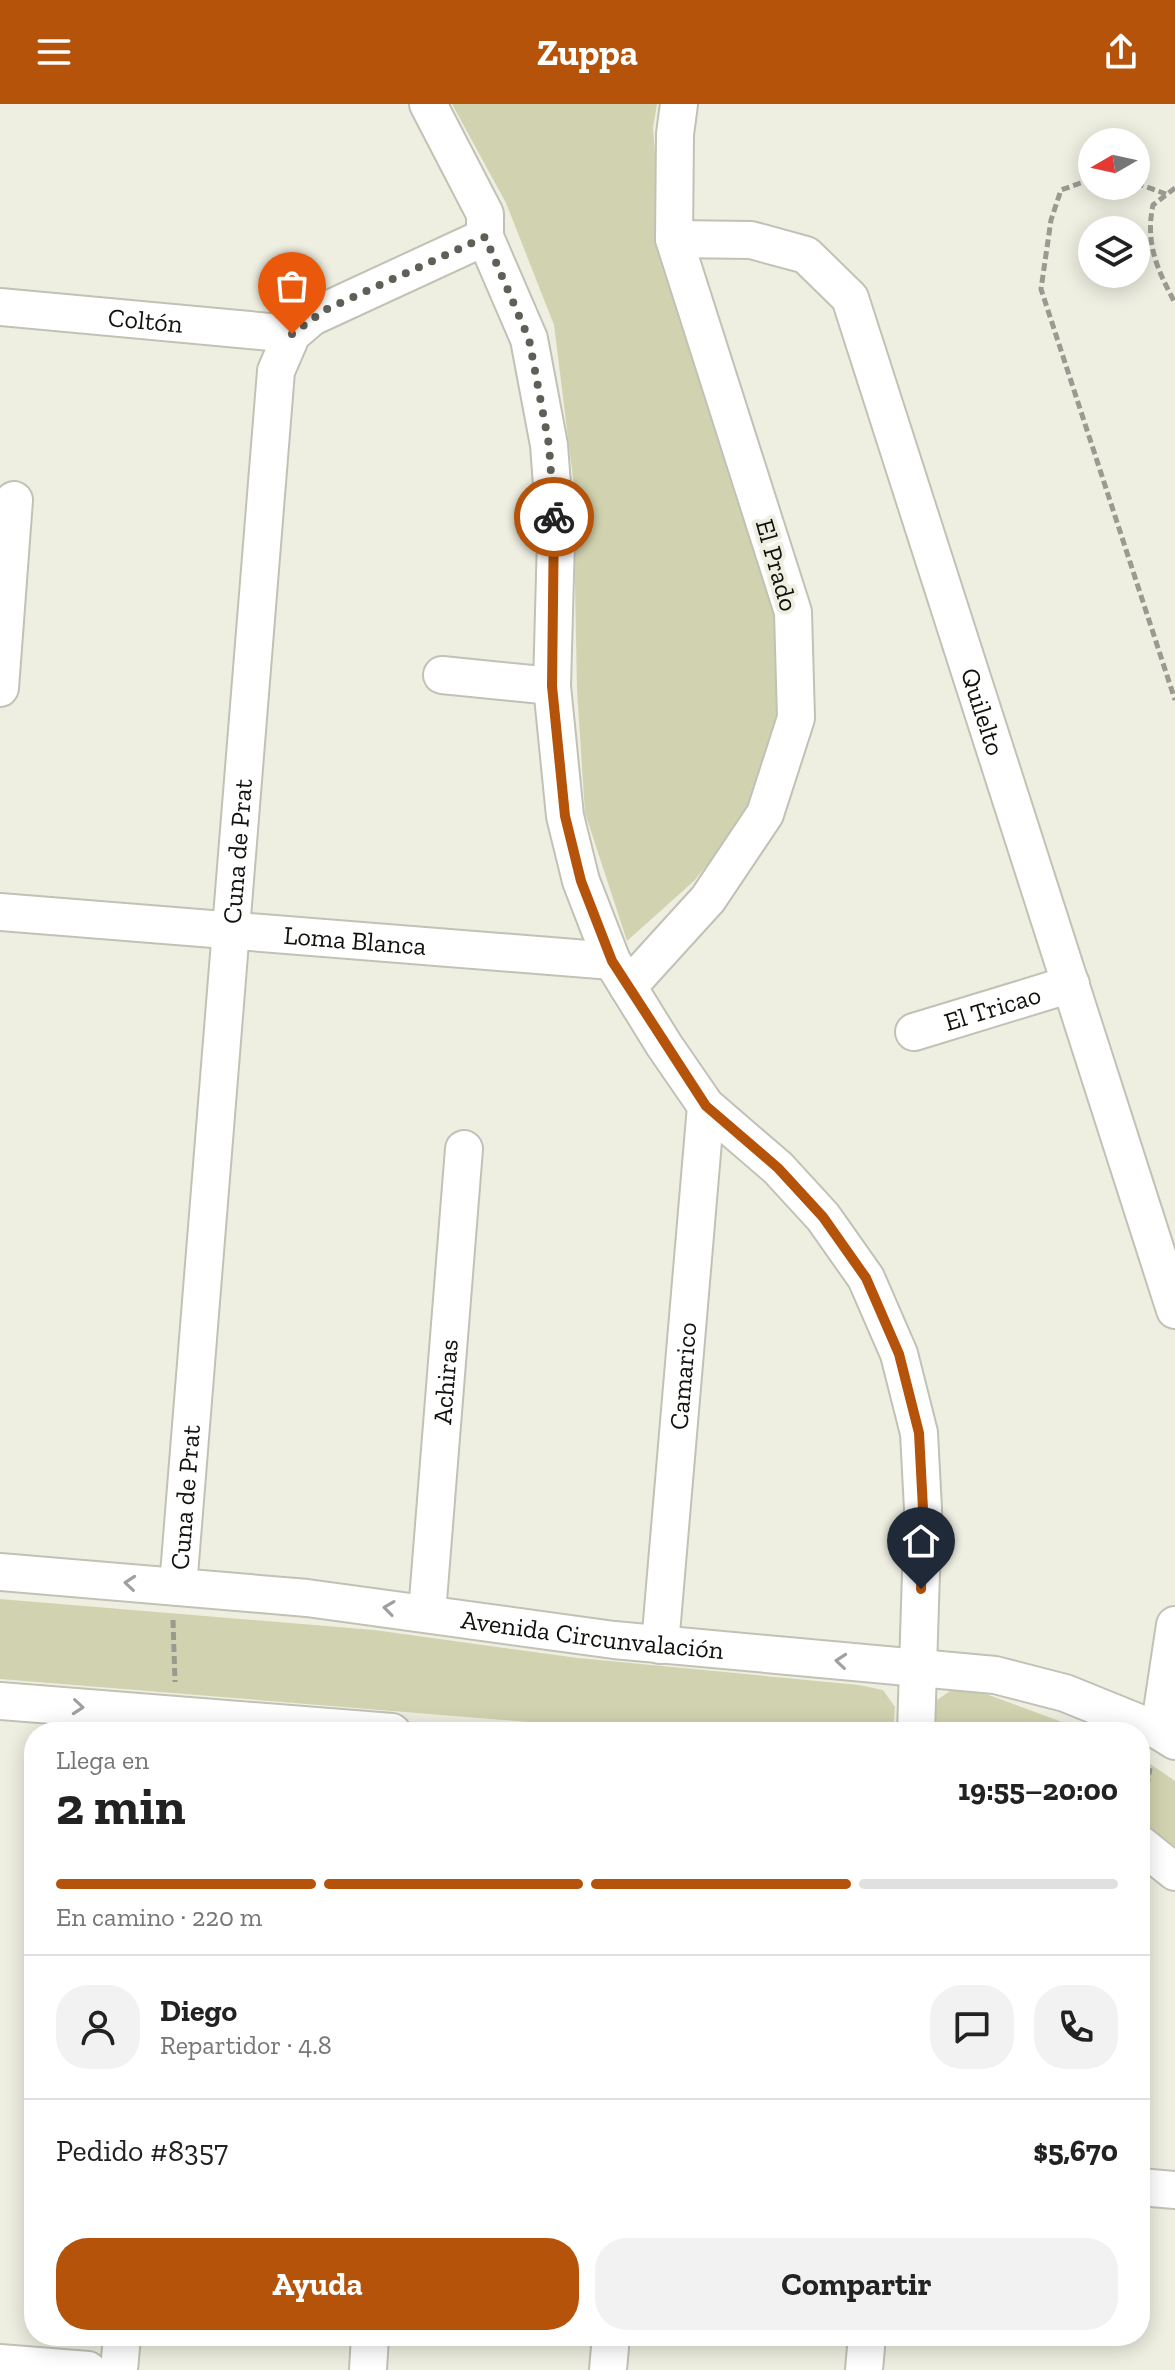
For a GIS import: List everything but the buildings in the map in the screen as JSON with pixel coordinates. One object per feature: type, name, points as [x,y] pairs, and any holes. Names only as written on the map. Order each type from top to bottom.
[{"type":"street","points":[[428,104],[485,214],[485,237],[529,339],[549,445],[556,538],[552,686],[565,816],[581,881],[620,974],[706,1106],[778,1168],[823,1217],[866,1278],[899,1354],[919,1433],[923,1509],[916,1722]]},
{"type":"street","name":"El Prado","points":[[620,974],[708,899],[765,814],[796,718],[793,612],[674,239],[675,134],[679,104]]},
{"type":"street","points":[[292,334],[325,310],[485,237]]},
{"type":"street","name":"Quilelto","points":[[674,239],[751,240],[806,255],[850,298],[1175,1310]]},
{"type":"street","name":"Coltón","points":[[0,307],[292,334]]},
{"type":"street","name":"Cuna de Prat","points":[[178,1587],[276,371],[292,334]]},
{"type":"street","points":[[0,688],[14,500]]},
{"type":"street","points":[[442,675],[552,686]]},
{"type":"street","name":"Loma Blanca","points":[[0,912],[231,931],[620,974]]},
{"type":"street","name":"El Tricao","points":[[914,1032],[1071,984]]},
{"type":"street","name":"Camarico","points":[[660,1645],[706,1106]]},
{"type":"street","name":"Achiras","points":[[427,1613],[464,1149]]},
{"type":"street","name":"Avenida Circunvalación","points":[[0,1572],[427,1613],[570,1636],[995,1675],[1065,1693],[1134,1722]]},
{"type":"street","points":[[1167,1736],[1175,1625]]},
{"type":"street","points":[[0,1701],[168,1722]]},
{"type":"street","points":[[1150,1840],[1175,1872]]},
{"type":"street","points":[[1150,2188],[1175,2190]]},
{"type":"street","points":[[119,2370],[121,2346]]},
{"type":"street","points":[[368,2370],[369,2346]]},
{"type":"street","points":[[608,2370],[610,2346]]},
{"type":"street","points":[[864,2370],[866,2346]]},
{"type":"street","points":[[0,2363],[88,2370]]},
{"type":"path","points":[[1078,184],[1061,190],[1051,220],[1041,289],[1175,700]]},
{"type":"path","points":[[1150,188],[1166,194]]},
{"type":"path","points":[[1175,188],[1153,205],[1149,228],[1154,262],[1175,303]]},
{"type":"path","points":[[176,1722],[173,1619],[178,1587]]},
{"type":"path","points":[[1150,1797],[1167,1736]]},
{"type":"green space","points":[[452,104],[657,104],[653,128],[663,255],[784,626],[777,729],[754,807],[694,881],[627,941],[585,813],[577,690],[573,478],[554,325],[506,203]]},
{"type":"green space","points":[[0,1599],[374,1630],[578,1658],[859,1685],[883,1690],[895,1707],[894,1722],[529,1722],[0,1679]]},
{"type":"green space","points":[[953,1689],[986,1694],[1062,1722],[934,1722],[934,1702]]},
{"type":"green space","points":[[1150,1764],[1175,1781],[1175,1855],[1150,1834]]},
{"type":"way so far","points":[[292,334],[325,310],[485,237],[529,339],[549,445],[554,517]]},
{"type":"route","points":[[554,517],[552,686],[565,816],[581,881],[612,961],[706,1106],[778,1168],[823,1217],[866,1278],[899,1354],[919,1433],[923,1509],[921,1589]]}]
